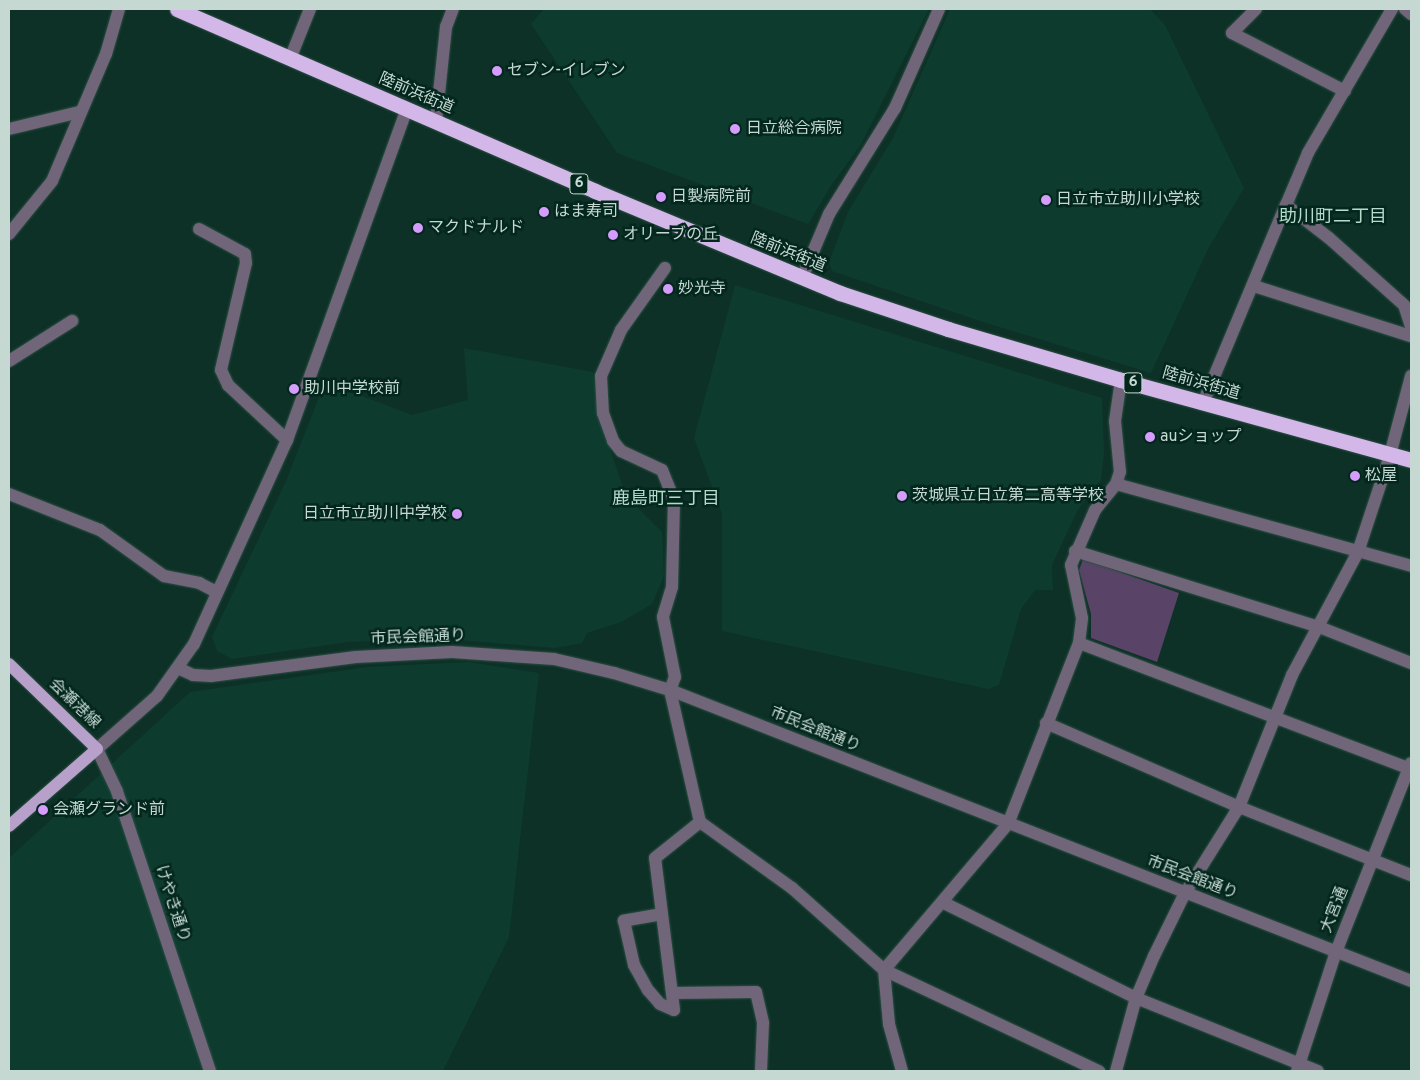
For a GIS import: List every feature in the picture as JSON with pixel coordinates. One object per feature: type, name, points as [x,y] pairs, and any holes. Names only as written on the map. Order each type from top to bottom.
[{"type":"highway","name":"陸前浜街道","points":[[177,9],[406,110],[802,278],[902,314],[1121,380],[1411,460]]},
{"type":"main road","name":"会瀬港線","points":[[9,664],[97,749],[9,826]]},
{"type":"street","points":[[9,234],[52,181],[106,54],[118,9]]},
{"type":"street","points":[[290,59],[310,9]]},
{"type":"street","points":[[436,122],[446,26],[453,9]]},
{"type":"street","points":[[802,278],[839,196],[895,108],[939,9]]},
{"type":"street","points":[[1256,9],[1232,33],[1345,91]]},
{"type":"street","points":[[1203,403],[1254,286],[1308,153],[1392,9]]},
{"type":"street","points":[[1405,9],[1411,14]]},
{"type":"street","points":[[97,749],[157,696],[180,669],[287,440],[406,110]]},
{"type":"street","points":[[9,129],[80,112]]},
{"type":"street","points":[[1286,205],[1330,238],[1404,305],[1411,327]]},
{"type":"street","points":[[199,229],[245,254],[246,263],[221,370],[228,384],[287,440]]},
{"type":"street","points":[[665,268],[621,330],[601,376],[603,414],[613,441],[621,451],[662,470],[674,500],[672,587],[663,617],[675,677],[670,690],[700,822],[792,888],[884,970],[1099,1071]]},
{"type":"street","points":[[1254,286],[1411,336]]},
{"type":"street","points":[[9,361],[72,321]]},
{"type":"street","points":[[1116,1071],[1136,998],[1186,893],[1239,807],[1292,675],[1358,552],[1390,455],[1411,376]]},
{"type":"street","points":[[902,1071],[889,1024],[884,970],[944,903],[1008,824],[1046,723],[1079,643],[1082,618],[1070,565],[1095,510],[1116,484],[1121,459],[1115,404],[1121,380]]},
{"type":"street","points":[[1116,484],[1411,566]]},
{"type":"street","points":[[9,494],[100,530],[164,576],[199,583],[217,592]]},
{"type":"street","points":[[1075,551],[1319,627],[1411,663]]},
{"type":"street","points":[[1079,643],[1275,718],[1411,767]]},
{"type":"street","name":"市民会館通り","points":[[180,669],[193,675],[211,676],[356,657],[452,652],[554,659],[670,690],[1411,981]]},
{"type":"street","points":[[1046,723],[1239,807],[1411,875]]},
{"type":"street","name":"けやき通り","points":[[97,749],[118,792],[210,1071]]},
{"type":"street","name":"大宮通","points":[[1298,1068],[1336,952],[1411,767]]},
{"type":"street","points":[[662,914],[624,922],[634,965],[648,990],[660,1004],[674,1010],[672,993],[655,858],[700,822]]},
{"type":"street","points":[[944,903],[1136,998],[1298,1068],[1318,1071]]},
{"type":"street","points":[[672,993],[756,992],[763,1023],[761,1071]]},
{"type":"shaded area","name":"日立総合病院","points":[[544,9],[929,9],[860,146],[832,184],[808,224],[617,153],[531,24]]},
{"type":"shaded area","name":"日立市立助川小学校","points":[[950,9],[1150,9],[1165,25],[1244,188],[1208,249],[1151,373],[983,322],[832,271],[829,262],[848,212],[893,138]]},
{"type":"shaded area","name":"茨城県立日立第二高等学校","points":[[735,285],[1102,398],[1104,454],[1101,480],[1077,511],[1052,565],[1053,590],[1035,590],[1021,609],[999,685],[988,689],[722,631],[722,514],[694,438]]},
{"type":"shaded area","name":"日立市立助川中学校","points":[[464,348],[593,372],[598,414],[626,496],[662,532],[664,576],[652,604],[621,622],[587,633],[582,643],[555,648],[434,638],[348,642],[232,659],[217,651],[212,637],[286,481],[325,382],[412,415],[468,400]]},
{"type":"shaded area","points":[[1083,559],[1179,593],[1157,662],[1091,638],[1091,614],[1079,570]]},
{"type":"shaded area","points":[[469,662],[539,673],[509,937],[443,1071],[9,1071],[9,858],[190,692],[367,667]]},
{"type":"place","name":"セブン-イレブン","points":[[497,71]]},
{"type":"place","name":"日立総合病院","points":[[735,129]]},
{"type":"place","name":"日製病院前","points":[[661,197]]},
{"type":"place","name":"日立市立助川小学校","points":[[1046,200]]},
{"type":"place","name":"はま寿司","points":[[544,212]]},
{"type":"place","name":"マクドナルド","points":[[418,228]]},
{"type":"place","name":"オリーブの丘","points":[[613,235]]},
{"type":"place","name":"妙光寺","points":[[668,289]]},
{"type":"place","name":"助川中学校前","points":[[294,389]]},
{"type":"place","name":"auショップ","points":[[1150,437]]},
{"type":"place","name":"松屋","points":[[1355,476]]},
{"type":"place","name":"茨城県立日立第二高等学校","points":[[902,496]]},
{"type":"place","name":"日立市立助川中学校","points":[[457,514]]},
{"type":"place","name":"会瀬グランド前","points":[[43,810]]},
{"type":"district","name":"助川町二丁目","points":[[1333,218]]},
{"type":"district","name":"鹿島町三丁目","points":[[666,500]]}]
